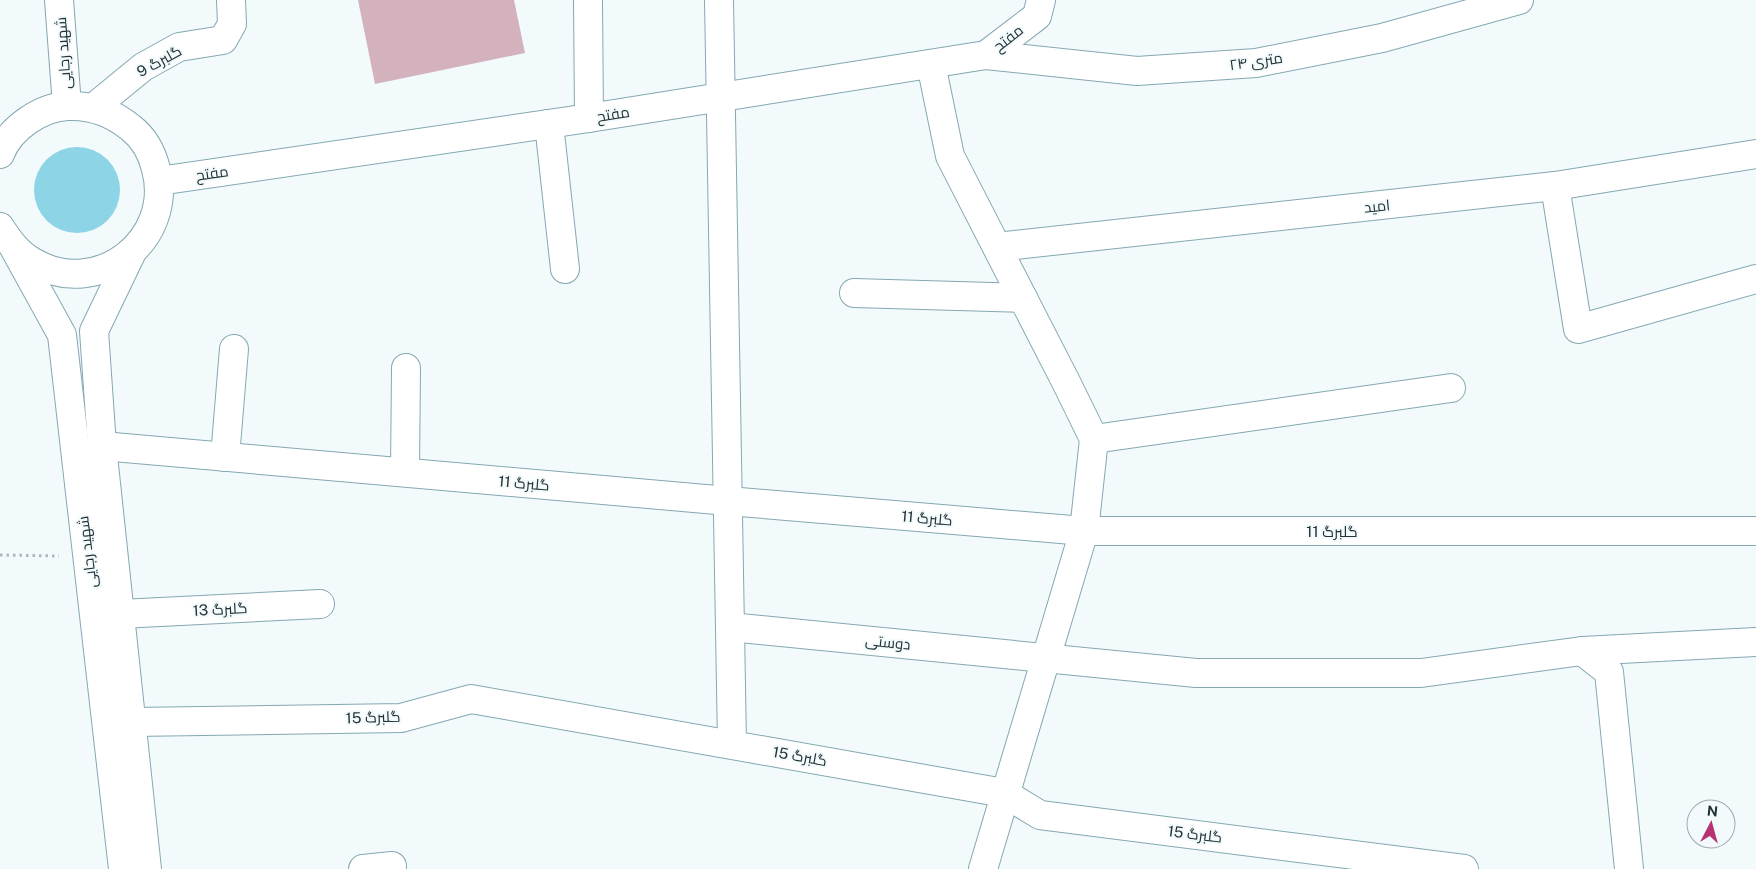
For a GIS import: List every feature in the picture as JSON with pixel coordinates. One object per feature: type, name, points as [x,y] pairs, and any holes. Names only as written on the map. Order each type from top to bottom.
[{"type":"street","name":"شهید رجایی","points":[[59,0],[80,107]]},
{"type":"street","name":"گلبرگ 9","points":[[80,107],[143,67],[179,47],[223,40],[232,24],[231,0]]},
{"type":"street","points":[[588,0],[589,118]]},
{"type":"street","points":[[719,0],[732,744]]},
{"type":"street","name":"مفتح","points":[[159,181],[589,118],[986,55],[1037,16],[1041,0]]},
{"type":"street","name":"۲۴ متری","points":[[986,55],[1138,71],[1256,63],[1382,38],[1519,0]]},
{"type":"street","points":[[931,64],[950,156],[1094,439],[1084,531],[1004,793],[983,869]]},
{"type":"street","points":[[0,154],[2,148],[19,127],[41,113],[80,107],[118,117],[138,133],[153,155],[159,181],[158,207],[149,232],[132,252],[110,266],[84,273],[58,272],[33,262],[6,236]]},
{"type":"street","points":[[549,124],[565,269]]},
{"type":"street","name":"امید","points":[[997,247],[1555,186],[1756,154]]},
{"type":"street","points":[[1555,186],[1578,329],[1756,278]]},
{"type":"street","name":"شهید رجایی","points":[[6,236],[62,336],[123,869]]},
{"type":"street","name":"شهید رجایی","points":[[132,252],[94,331],[102,446],[147,869]]},
{"type":"street","points":[[854,293],[1023,298]]},
{"type":"street","points":[[225,457],[234,349]]},
{"type":"street","points":[[405,472],[406,368]]},
{"type":"street","points":[[1094,439],[1451,388]]},
{"type":"street","name":"گلبرگ 11","points":[[102,446],[1084,531],[1756,531]]},
{"type":"street","name":"گلبرگ 13","points":[[120,614],[320,604]]},
{"type":"street","name":"دوستی","points":[[730,627],[1196,672],[1421,673],[1582,651],[1756,642]]},
{"type":"street","points":[[1582,651],[1609,672],[1629,869]]},
{"type":"street","name":"گلبرگ 15","points":[[132,722],[401,718],[471,699],[1004,793],[1040,815],[1464,869]]},
{"type":"street","points":[[363,869],[392,866]]},
{"type":"path","points":[[0,555],[87,556]]},
{"type":"shaded area","points":[[69,147],[85,147],[94,150],[108,159],[117,173],[120,190],[117,207],[108,221],[94,230],[85,233],[69,233],[53,226],[41,214],[34,198],[34,182],[41,166],[53,154]]},
{"type":"building","points":[[358,0],[514,0],[525,53],[375,84]]}]
